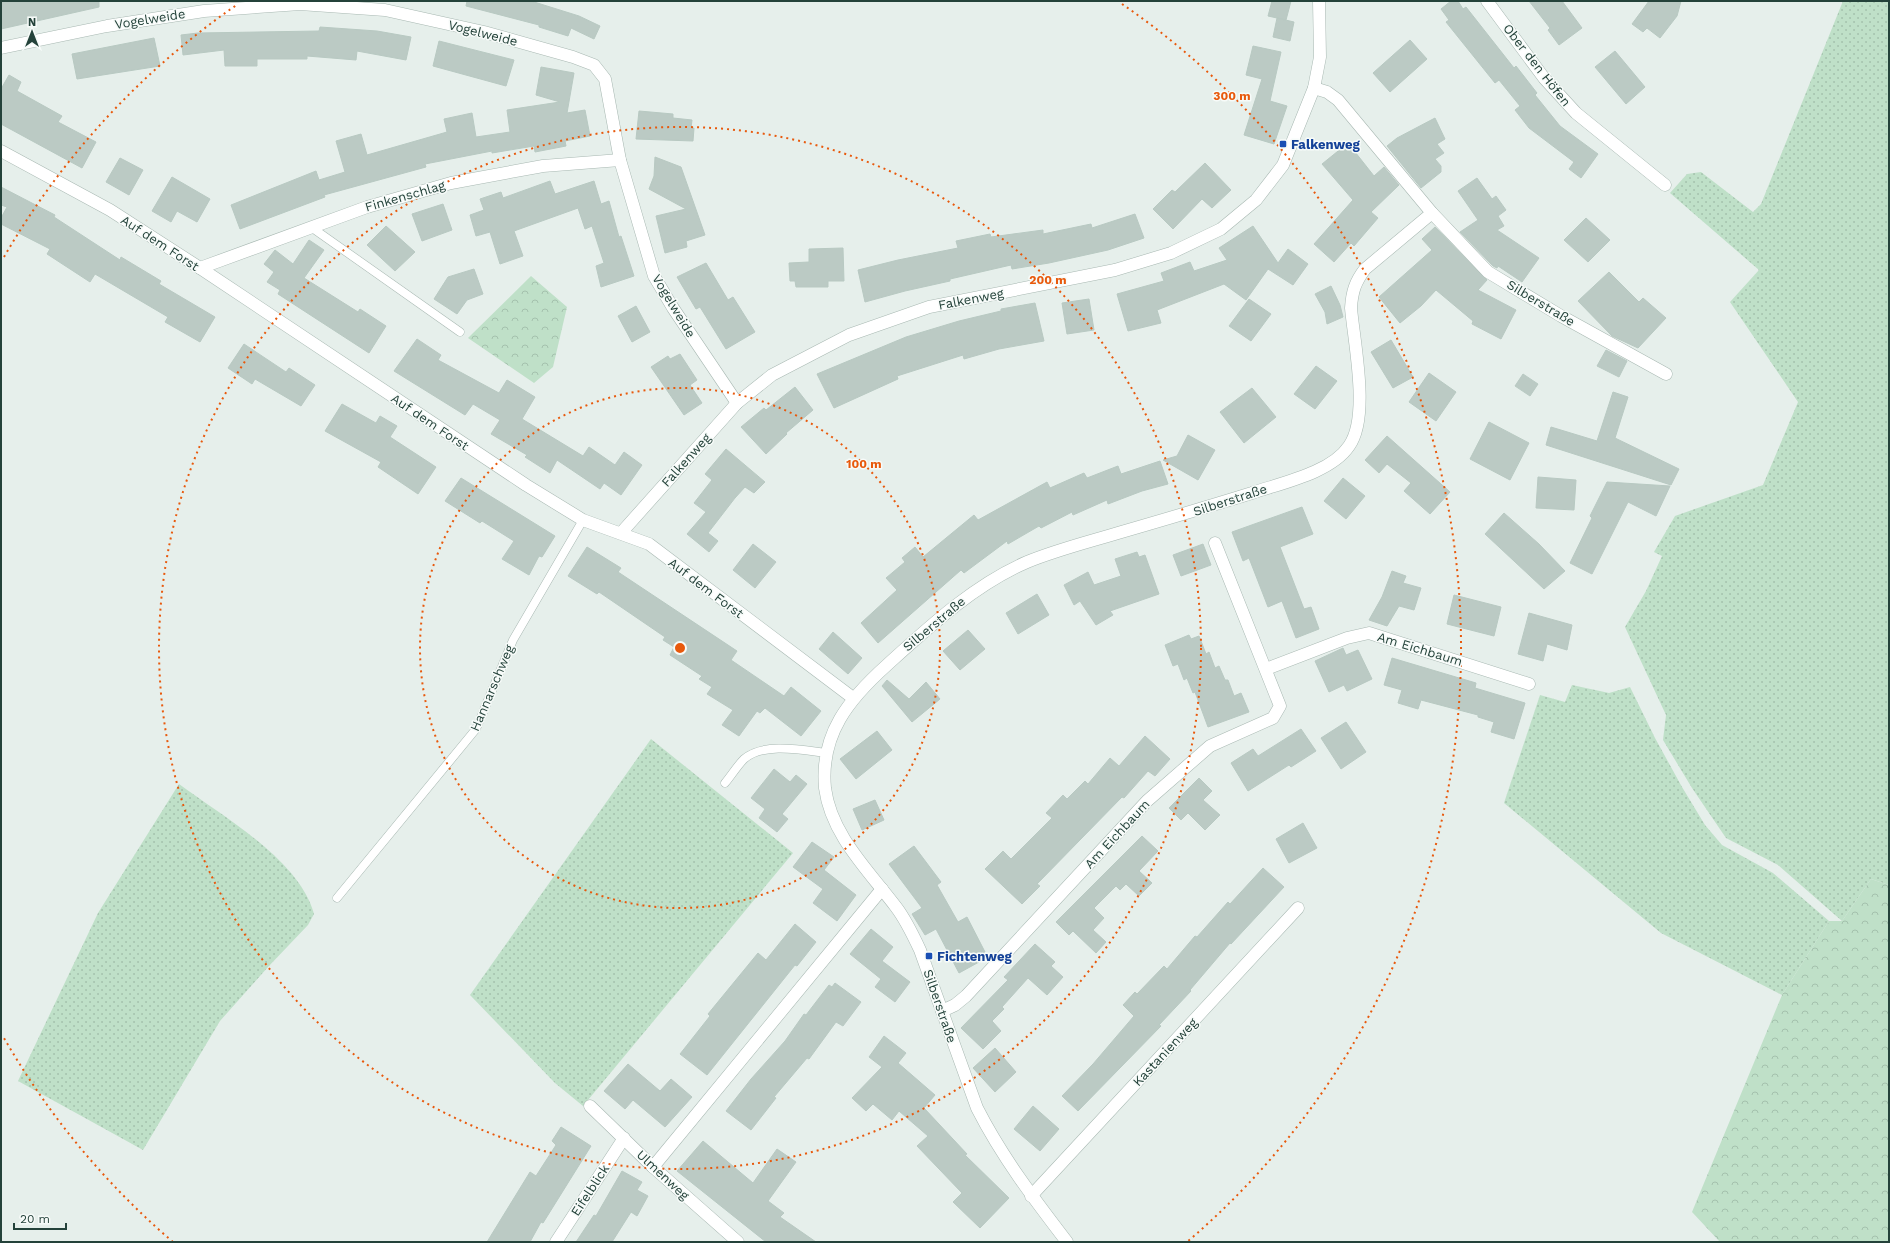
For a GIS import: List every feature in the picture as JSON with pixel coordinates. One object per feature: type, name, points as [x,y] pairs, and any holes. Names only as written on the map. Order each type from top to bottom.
[{"type":"street","points":[[1314,88],[1320,57],[1319,1]]},
{"type":"street","name":"Ober den Höfen","points":[[1487,1],[1544,78],[1576,113],[1665,185]]},
{"type":"street","name":"Vogelweide","points":[[1,48],[107,26],[204,11],[300,4],[385,10],[484,32],[573,57],[594,65],[605,79],[620,160],[654,276],[673,308],[737,403]]},
{"type":"street","name":"Silberstraße","points":[[1314,88],[1326,92],[1338,100],[1432,213],[1488,272],[1561,316],[1666,374]]},
{"type":"street","name":"Falkenweg","points":[[622,533],[737,403],[772,375],[848,335],[929,307],[1115,270],[1171,252],[1221,229],[1256,200],[1283,165],[1314,88]]},
{"type":"street","name":"Auf dem Forst","points":[[1,151],[110,210],[200,268],[526,486],[583,520],[649,544],[853,698]]},
{"type":"street","name":"Finkenschlag","points":[[200,268],[367,207],[451,183],[543,166],[620,160]]},
{"type":"street","name":"Silberstraße","points":[[1067,1242],[1031,1196],[1003,1156],[977,1108],[920,950],[911,930],[882,889],[848,846],[830,810],[826,790],[826,753],[830,737],[853,698],[909,644],[976,590],[1027,562],[1302,476],[1337,458],[1350,446],[1356,431],[1360,397],[1351,308],[1352,294],[1356,281],[1365,269],[1432,213]]},
{"type":"street","name":"Am Eichbaum","points":[[942,1011],[955,1005],[966,996],[1147,801],[1210,746],[1273,718],[1280,706],[1215,543]]},
{"type":"street","name":"Am Eichbaum","points":[[1266,669],[1347,638],[1369,633],[1529,684]]},
{"type":"street","points":[[653,1167],[882,889]]},
{"type":"street","name":"Kastanienweg","points":[[1031,1196],[1298,908]]},
{"type":"street","name":"Ulmenweg","points":[[590,1106],[653,1167],[738,1242]]},
{"type":"street","name":"Eifelblick","points":[[556,1242],[624,1138]]},
{"type":"lane","points":[[311,227],[460,332]]},
{"type":"lane","name":"Hannarschweg","points":[[337,898],[476,729],[513,640],[583,520]]},
{"type":"lane","points":[[725,783],[745,758],[763,750],[788,748],[826,753]]},
{"type":"green space","points":[[1843,1],[1889,1],[1889,885],[1871,879],[1842,921],[1778,865],[1726,838],[1692,788],[1663,740],[1666,715],[1625,627],[1646,591],[1662,556],[1654,552],[1675,516],[1763,485],[1798,402],[1730,302],[1759,270],[1670,193],[1687,174],[1701,172],[1753,212],[1761,204]]},
{"type":"green space","points":[[531,276],[567,307],[553,367],[534,383],[468,338]]},
{"type":"green space","points":[[1572,685],[1609,693],[1630,687],[1655,738],[1682,787],[1705,825],[1722,845],[1773,873],[1829,921],[1782,995],[1661,933],[1504,803],[1540,695],[1565,702]]},
{"type":"green space","points":[[651,739],[793,853],[583,1106],[555,1083],[470,995]]},
{"type":"green space","points":[[179,784],[237,825],[276,858],[293,875],[306,894],[314,914],[308,925],[220,1021],[143,1150],[18,1081],[98,913]]},
{"type":"green space","points":[[1871,879],[1889,885],[1889,1242],[1720,1242],[1692,1212],[1782,995],[1829,921],[1842,921]]},
{"type":"building","points":[[1,1],[99,1],[99,7],[1,29]]},
{"type":"building","points":[[467,1],[531,1],[579,16],[600,26],[594,39],[571,28],[568,36],[539,27],[539,25],[466,6]]},
{"type":"building","points":[[1272,1],[1291,1],[1286,20],[1268,16]]},
{"type":"building","points":[[1451,1],[1458,1],[1463,9],[1466,7],[1514,68],[1516,66],[1537,93],[1535,95],[1560,126],[1598,154],[1581,178],[1569,169],[1574,162],[1529,128],[1515,110],[1520,106],[1499,80],[1495,83],[1446,22],[1449,20],[1441,9]]},
{"type":"building","points":[[1529,1],[1562,1],[1582,28],[1559,45],[1548,30],[1550,28]]},
{"type":"building","points":[[1649,1],[1681,1],[1677,16],[1660,38],[1647,28],[1643,32],[1632,24]]},
{"type":"building","points":[[1277,18],[1294,22],[1290,41],[1273,37]]},
{"type":"building","points":[[320,27],[377,31],[411,37],[406,60],[357,51],[356,60],[307,56],[307,59],[257,59],[257,66],[225,66],[224,50],[183,55],[181,35],[198,33],[319,31]]},
{"type":"building","points":[[154,38],[160,66],[77,79],[72,54]]},
{"type":"building","points":[[1410,40],[1427,59],[1390,92],[1373,73]]},
{"type":"building","points":[[439,41],[514,60],[506,86],[433,66]]},
{"type":"building","points":[[1253,46],[1281,52],[1270,101],[1287,106],[1274,144],[1244,135],[1262,79],[1246,75]]},
{"type":"building","points":[[1615,51],[1645,87],[1626,104],[1595,67]]},
{"type":"building","points":[[541,67],[574,73],[567,113],[585,110],[590,136],[565,141],[566,146],[535,152],[534,146],[492,153],[492,151],[425,164],[426,167],[324,195],[325,197],[240,229],[231,205],[316,171],[319,180],[345,172],[336,141],[361,134],[367,155],[447,132],[444,119],[472,113],[476,137],[510,132],[507,110],[560,102],[536,95]]},
{"type":"building","points":[[9,75],[21,82],[17,91],[62,116],[58,122],[96,142],[82,168],[1,124],[1,89]]},
{"type":"building","points":[[639,111],[673,114],[673,118],[692,120],[691,128],[694,128],[693,141],[636,139]]},
{"type":"building","points":[[1435,118],[1445,139],[1437,144],[1444,153],[1435,159],[1441,166],[1441,172],[1421,188],[1387,146],[1397,138]]},
{"type":"building","points":[[1348,143],[1374,176],[1384,167],[1399,185],[1371,212],[1378,218],[1354,246],[1351,243],[1334,262],[1314,244],[1353,200],[1322,164]]},
{"type":"building","points":[[655,157],[681,167],[705,235],[686,241],[687,247],[665,253],[656,216],[686,209],[649,189],[654,176]]},
{"type":"building","points":[[120,158],[143,170],[129,195],[106,182]]},
{"type":"building","points":[[1205,163],[1231,190],[1212,208],[1202,199],[1173,229],[1153,209],[1172,190],[1175,192]]},
{"type":"building","points":[[172,177],[210,199],[197,222],[177,211],[171,222],[152,211]]},
{"type":"building","points":[[1477,178],[1492,199],[1496,196],[1506,210],[1498,216],[1504,226],[1497,230],[1539,258],[1522,282],[1498,266],[1497,268],[1493,266],[1460,232],[1478,220],[1458,191]]},
{"type":"building","points":[[550,181],[555,194],[594,181],[601,204],[609,201],[619,237],[621,236],[634,276],[601,287],[596,266],[604,263],[592,226],[585,229],[578,208],[514,231],[523,256],[500,264],[490,232],[476,236],[470,215],[484,210],[480,199],[501,192],[503,198]]},
{"type":"building","points":[[1,187],[55,215],[54,217],[120,260],[121,257],[161,281],[159,284],[215,317],[200,342],[165,322],[168,317],[95,274],[90,282],[47,254],[50,249],[1,224],[1,218],[7,207],[1,205]]},
{"type":"building","points":[[443,204],[452,230],[422,241],[412,214]]},
{"type":"building","points":[[1135,214],[1144,238],[1108,250],[1049,263],[1012,269],[1011,265],[950,279],[950,281],[865,302],[858,270],[958,248],[956,241],[990,234],[991,237],[1043,230],[1043,234],[1091,224],[1092,228]]},
{"type":"building","points":[[1586,218],[1610,240],[1588,262],[1564,240]]},
{"type":"building","points":[[386,226],[415,252],[395,271],[367,245]]},
{"type":"building","points":[[1253,226],[1278,263],[1288,249],[1308,264],[1293,285],[1268,269],[1246,300],[1224,284],[1157,310],[1161,323],[1128,331],[1117,294],[1164,281],[1161,273],[1190,262],[1194,271],[1227,260],[1219,248]]},
{"type":"building","points":[[1435,227],[1487,280],[1478,290],[1516,310],[1501,339],[1472,324],[1473,321],[1436,290],[1421,306],[1400,323],[1379,297],[1432,250],[1422,239]]},
{"type":"building","points":[[309,240],[324,250],[304,278],[358,312],[360,309],[386,326],[369,353],[278,294],[280,290],[267,282],[274,272],[264,264],[275,250],[293,264]]},
{"type":"building","points":[[843,248],[844,281],[828,281],[828,287],[796,287],[795,281],[790,281],[789,263],[809,262],[809,249]]},
{"type":"building","points":[[706,263],[728,300],[733,297],[755,332],[726,349],[700,307],[696,309],[677,277]]},
{"type":"building","points":[[474,269],[483,294],[467,300],[457,314],[434,299],[448,277]]},
{"type":"building","points":[[1609,272],[1639,302],[1643,298],[1666,318],[1638,348],[1612,336],[1578,301]]},
{"type":"building","points":[[1331,286],[1340,305],[1343,317],[1327,324],[1325,312],[1315,294]]},
{"type":"building","points":[[1089,299],[1094,330],[1067,334],[1062,303]]},
{"type":"building","points":[[1249,299],[1271,314],[1251,341],[1229,326]]},
{"type":"building","points":[[1035,303],[1044,341],[999,349],[964,359],[963,355],[897,376],[898,379],[834,408],[817,374],[906,337],[959,321],[1001,311],[1001,309]]},
{"type":"building","points":[[636,306],[650,332],[632,342],[618,316]]},
{"type":"building","points":[[417,339],[441,355],[438,360],[499,393],[507,380],[535,397],[522,419],[583,456],[589,447],[615,465],[624,452],[642,465],[621,495],[604,483],[600,489],[557,460],[550,473],[525,457],[527,455],[491,434],[500,420],[473,404],[465,415],[394,371]]},
{"type":"building","points":[[1391,340],[1413,377],[1393,388],[1371,352]]},
{"type":"building","points":[[244,344],[286,372],[289,368],[315,385],[301,406],[255,379],[252,384],[228,368]]},
{"type":"building","points":[[1606,350],[1627,361],[1619,377],[1597,366]]},
{"type":"building","points":[[680,354],[697,380],[690,385],[702,403],[684,415],[651,367],[668,356],[670,359]]},
{"type":"building","points":[[1316,366],[1337,381],[1315,409],[1294,394]]},
{"type":"building","points":[[1429,373],[1456,392],[1436,421],[1409,402]]},
{"type":"building","points":[[1523,374],[1538,384],[1530,396],[1515,386]]},
{"type":"building","points":[[795,387],[813,410],[786,433],[787,434],[766,454],[741,427],[764,408],[766,410]]},
{"type":"building","points":[[1252,388],[1276,417],[1244,443],[1220,412]]},
{"type":"building","points":[[1613,392],[1628,397],[1615,438],[1679,469],[1671,485],[1546,445],[1551,427],[1597,441]]},
{"type":"building","points":[[342,404],[376,423],[380,416],[397,426],[390,437],[436,467],[418,494],[378,467],[381,462],[325,431]]},
{"type":"building","points":[[1489,422],[1529,443],[1510,480],[1470,459]]},
{"type":"building","points":[[1188,435],[1215,450],[1198,480],[1163,460],[1177,456]]},
{"type":"building","points":[[1387,436],[1450,492],[1430,514],[1404,491],[1411,483],[1387,464],[1379,473],[1365,460]]},
{"type":"building","points":[[726,449],[765,482],[754,493],[745,487],[735,498],[708,533],[718,541],[709,552],[687,534],[706,512],[694,503],[712,480],[705,474]]},
{"type":"building","points":[[1160,461],[1168,484],[1142,491],[1108,504],[1107,500],[1073,515],[1072,512],[1041,528],[1039,526],[1008,544],[1007,541],[964,573],[961,570],[878,643],[861,623],[897,590],[886,578],[905,562],[902,558],[915,547],[923,557],[974,515],[978,520],[1047,482],[1050,488],[1084,473],[1087,478],[1118,466],[1121,474]]},
{"type":"building","points":[[1538,477],[1576,480],[1574,510],[1536,508]]},
{"type":"building","points":[[461,478],[555,536],[542,557],[539,556],[529,575],[502,559],[514,541],[482,521],[480,523],[445,501]]},
{"type":"building","points":[[1343,478],[1365,496],[1346,519],[1324,501]]},
{"type":"building","points":[[1607,482],[1670,486],[1656,516],[1628,502],[1592,574],[1570,563],[1592,518],[1590,516]]},
{"type":"building","points":[[1302,507],[1313,534],[1280,547],[1304,609],[1311,607],[1319,629],[1296,638],[1282,601],[1268,607],[1249,558],[1243,561],[1232,532]]},
{"type":"building","points":[[1504,513],[1539,544],[1565,571],[1544,589],[1485,534]]},
{"type":"building","points":[[753,544],[776,562],[755,588],[733,570]]},
{"type":"building","points":[[1203,544],[1211,565],[1181,576],[1173,555]]},
{"type":"building","points":[[587,547],[621,568],[618,572],[737,651],[731,660],[784,696],[791,687],[821,711],[801,736],[765,708],[760,713],[757,711],[739,736],[722,725],[733,710],[707,694],[712,687],[699,679],[702,676],[670,655],[674,647],[663,640],[665,637],[599,592],[597,594],[568,576]]},
{"type":"building","points":[[1137,552],[1139,557],[1145,555],[1159,594],[1110,611],[1113,615],[1096,625],[1080,601],[1074,605],[1064,585],[1088,572],[1094,585],[1121,576],[1115,559]]},
{"type":"building","points":[[1392,571],[1406,576],[1403,583],[1421,588],[1414,610],[1399,606],[1387,626],[1369,620],[1382,597]]},
{"type":"building","points":[[1037,594],[1049,615],[1018,634],[1006,613]]},
{"type":"building","points":[[1454,595],[1501,607],[1494,636],[1447,624]]},
{"type":"building","points":[[1529,613],[1572,625],[1567,650],[1547,644],[1543,661],[1518,654]]},
{"type":"building","points":[[968,630],[985,649],[960,670],[943,651]]},
{"type":"building","points":[[833,632],[862,658],[848,674],[819,649]]},
{"type":"building","points":[[1189,635],[1191,639],[1199,636],[1206,654],[1209,652],[1215,668],[1219,666],[1225,680],[1228,680],[1234,696],[1241,693],[1249,712],[1208,727],[1195,692],[1193,693],[1187,678],[1184,680],[1178,664],[1173,666],[1165,645]]},
{"type":"building","points":[[1343,648],[1346,655],[1358,650],[1372,679],[1347,691],[1344,685],[1329,692],[1315,661]]},
{"type":"building","points":[[1392,658],[1476,683],[1475,688],[1525,703],[1514,739],[1491,732],[1494,722],[1478,717],[1478,715],[1421,700],[1418,709],[1398,703],[1402,690],[1384,685]]},
{"type":"building","points":[[887,680],[909,699],[926,682],[940,699],[912,722],[882,686]]},
{"type":"building","points":[[1346,722],[1366,752],[1341,769],[1321,738]]},
{"type":"building","points":[[1301,729],[1316,751],[1291,767],[1289,765],[1248,791],[1231,763],[1253,749],[1258,756]]},
{"type":"building","points":[[877,731],[892,750],[856,779],[840,759]]},
{"type":"building","points":[[1145,736],[1170,759],[1155,776],[1148,771],[1124,798],[1122,797],[1037,884],[1040,886],[1022,904],[985,869],[1003,851],[1011,859],[1052,818],[1046,813],[1063,795],[1067,799],[1085,781],[1088,784],[1110,758],[1119,766]]},
{"type":"building","points":[[774,769],[790,782],[796,775],[807,784],[782,814],[788,819],[777,832],[759,818],[765,809],[751,798]]},
{"type":"building","points":[[1199,778],[1212,791],[1203,800],[1220,815],[1205,830],[1188,813],[1181,820],[1169,808]]},
{"type":"building","points":[[875,800],[884,820],[862,830],[853,809]]},
{"type":"building","points":[[1303,823],[1317,848],[1289,863],[1276,839]]},
{"type":"building","points":[[1142,836],[1158,851],[1139,871],[1152,883],[1139,896],[1126,884],[1120,890],[1116,886],[1094,908],[1104,918],[1093,930],[1106,942],[1096,953],[1073,931],[1069,935],[1056,922]]},
{"type":"building","points":[[812,842],[834,857],[824,870],[856,895],[837,921],[813,903],[823,889],[793,867]]},
{"type":"building","points":[[914,846],[941,882],[937,885],[958,922],[967,917],[985,952],[976,957],[979,962],[959,973],[936,929],[925,935],[912,914],[922,908],[889,864]]},
{"type":"building","points":[[1263,868],[1284,887],[1231,944],[1230,943],[1190,990],[1191,991],[1159,1025],[1161,1026],[1078,1111],[1062,1096],[1093,1064],[1134,1016],[1123,1005],[1135,992],[1137,994],[1164,966],[1167,969],[1195,936],[1197,937],[1228,902],[1230,904]]},
{"type":"building","points":[[795,924],[816,942],[797,966],[795,965],[707,1075],[680,1054],[710,1016],[708,1014],[758,953],[766,960]]},
{"type":"building","points":[[871,929],[893,947],[882,961],[910,982],[895,1002],[875,987],[881,979],[850,954]]},
{"type":"building","points":[[1035,944],[1055,962],[1051,966],[1063,977],[1047,995],[1028,978],[1002,1007],[1004,1009],[992,1021],[1001,1031],[983,1049],[961,1028],[1008,980],[1004,977]]},
{"type":"building","points":[[835,983],[861,1002],[843,1026],[836,1022],[809,1059],[807,1058],[774,1097],[776,1098],[751,1130],[726,1111],[751,1079],[785,1041],[804,1014],[806,1015],[829,985],[832,987]]},
{"type":"building","points":[[884,1036],[906,1053],[898,1063],[935,1095],[924,1108],[967,1154],[965,1155],[1009,1198],[980,1228],[953,1202],[962,1193],[917,1146],[928,1136],[899,1111],[892,1120],[873,1104],[866,1111],[852,1098],[882,1067],[869,1057]]},
{"type":"building","points":[[995,1048],[1016,1072],[995,1092],[973,1068]]},
{"type":"building","points":[[628,1064],[660,1091],[671,1079],[692,1097],[665,1127],[633,1100],[625,1109],[604,1091]]},
{"type":"building","points":[[1033,1106],[1059,1129],[1040,1151],[1014,1129]]},
{"type":"building","points":[[561,1127],[591,1146],[543,1223],[541,1222],[530,1242],[487,1242],[530,1172],[536,1176],[556,1145],[552,1141]]},
{"type":"building","points":[[703,1141],[753,1183],[777,1149],[796,1162],[768,1201],[784,1213],[780,1217],[816,1242],[766,1242],[677,1171]]},
{"type":"building","points":[[622,1171],[642,1182],[637,1190],[648,1196],[637,1216],[631,1212],[612,1242],[576,1242],[594,1215],[596,1216]]},
{"type":"place","name":"Falkenweg","points":[[1283,144]]},
{"type":"place","name":"Fichtenweg","points":[[929,956]]}]
